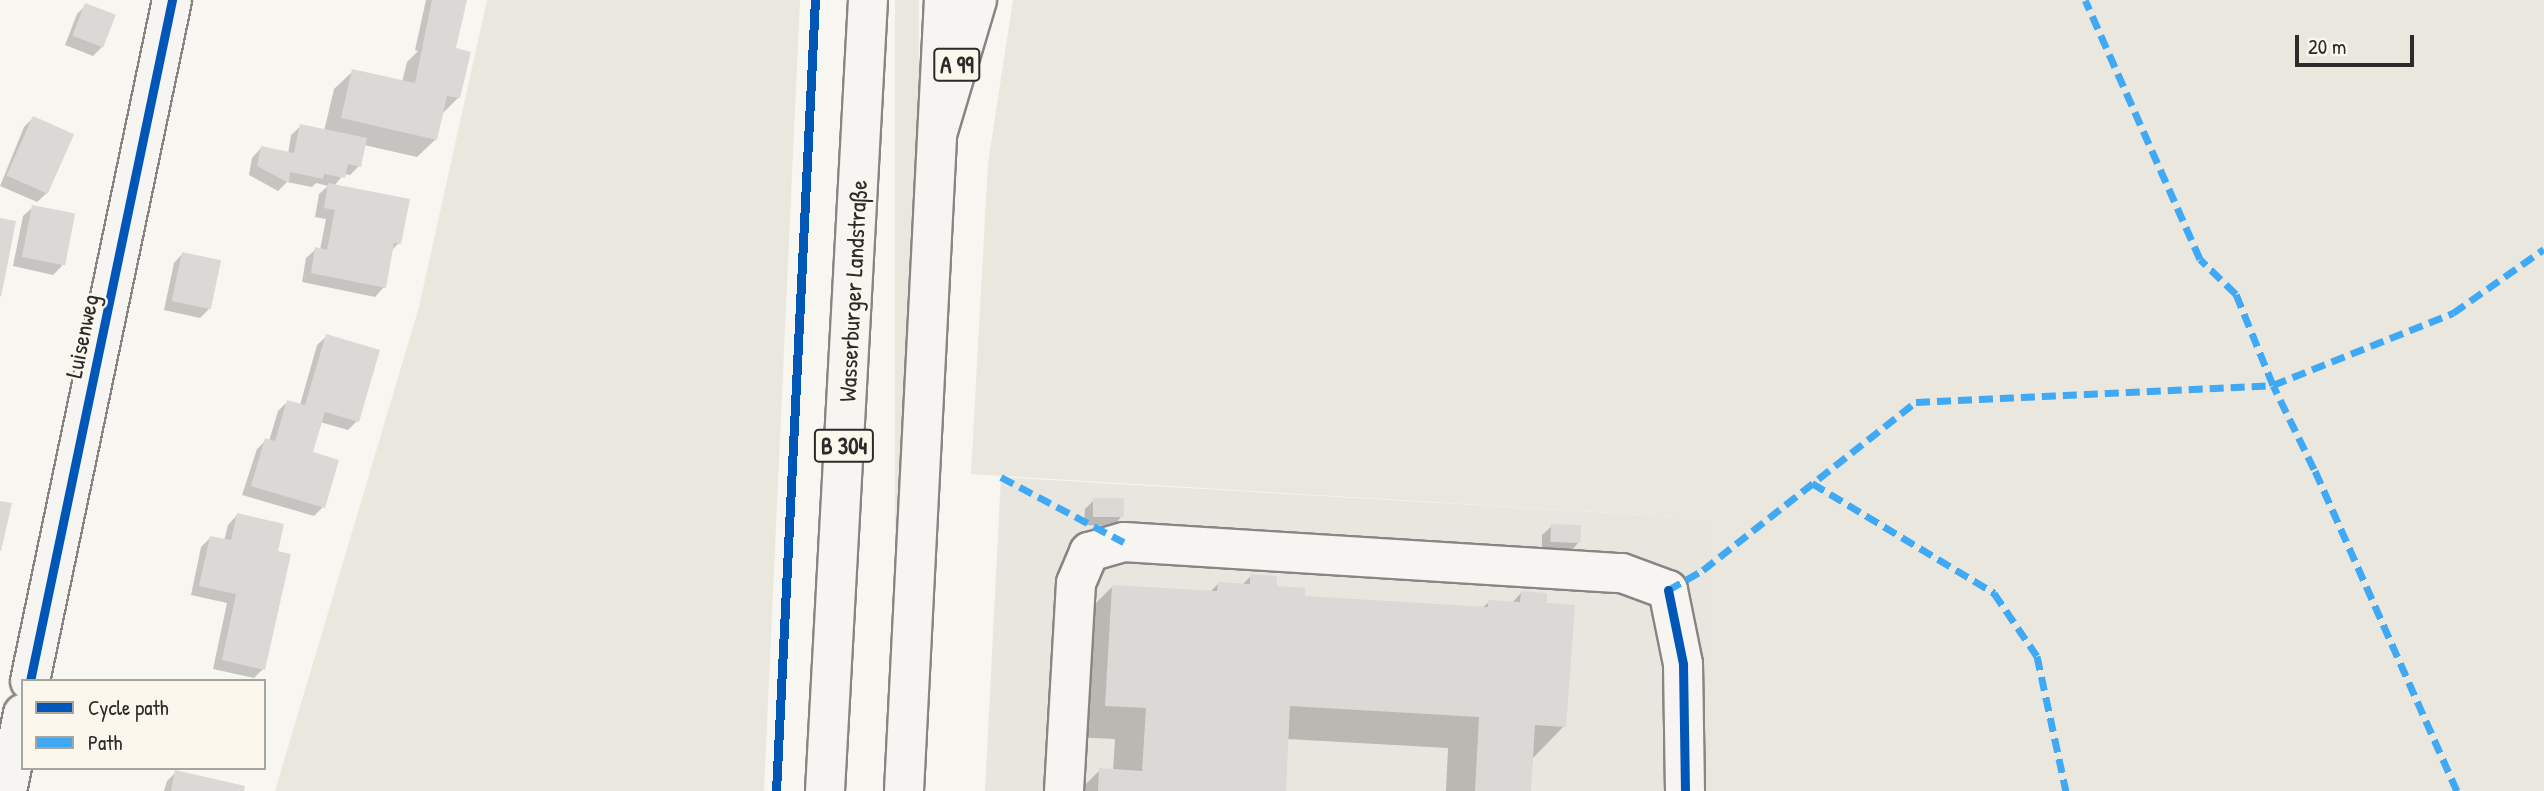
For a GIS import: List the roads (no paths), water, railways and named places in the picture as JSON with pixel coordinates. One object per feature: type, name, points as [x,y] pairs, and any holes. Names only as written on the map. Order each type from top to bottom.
[{"type":"main road","name":"Luisenweg","points":[[30,679],[172,0]]},
{"type":"main road","name":"Wasserburger Landstraße","points":[[825,791],[868,0]]},
{"type":"main road","points":[[904,791],[944,0]]},
{"type":"main road","name":"A 99","points":[[938,131],[977,0]]},
{"type":"main road","points":[[1064,791],[1076,583],[1089,552],[1124,542],[1622,573],[1668,590],[1684,664],[1685,791]]},
{"type":"main road","points":[[6,791],[21,723]]}]
